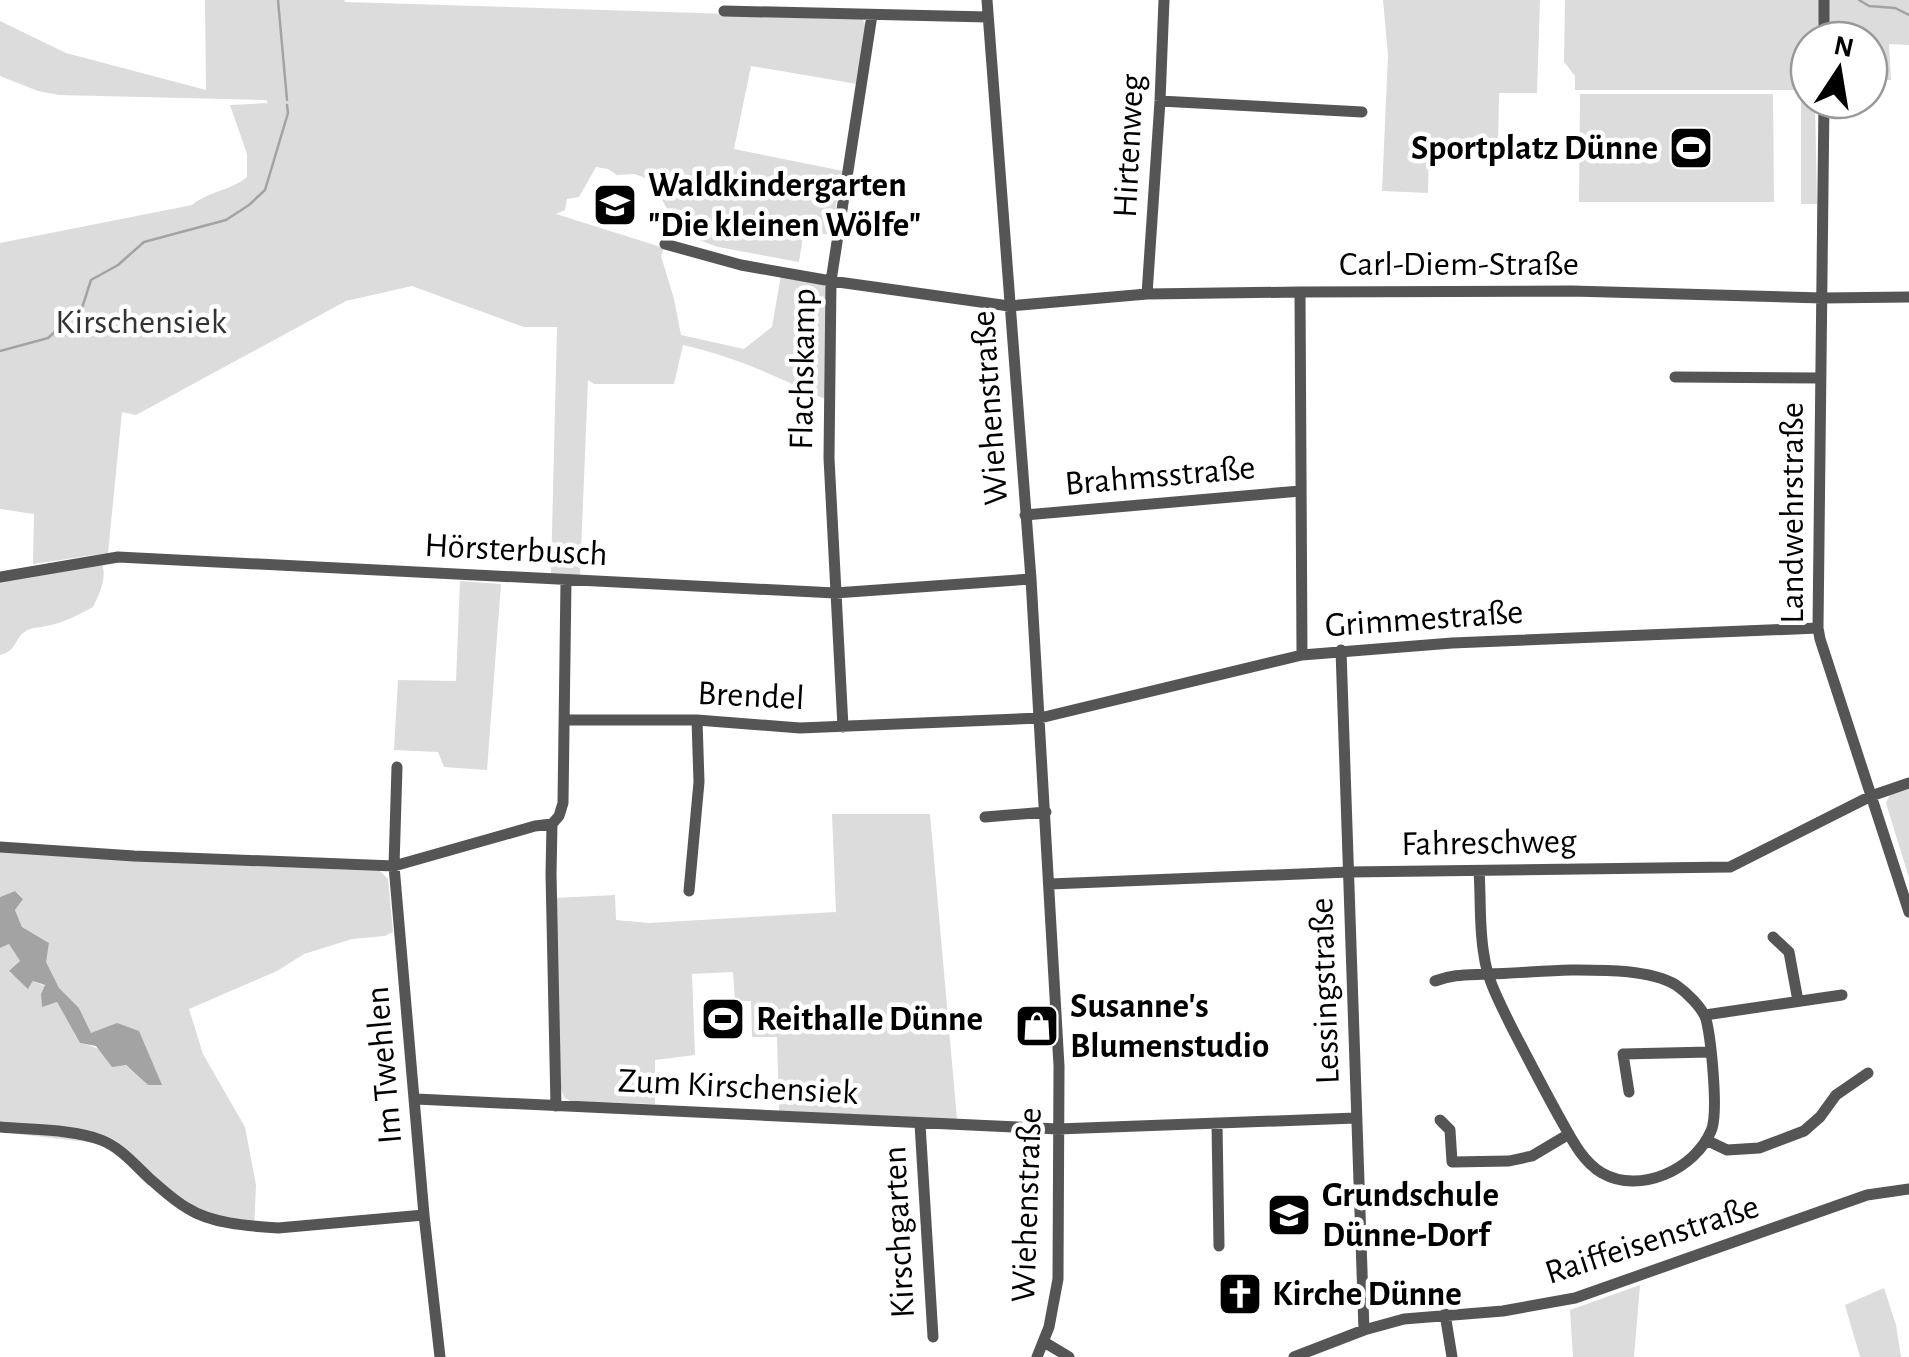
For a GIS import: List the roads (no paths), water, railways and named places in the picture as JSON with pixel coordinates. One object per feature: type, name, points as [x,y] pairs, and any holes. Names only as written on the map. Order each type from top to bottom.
[{"type":"street","name":"Wiehenstraße","points":[[987,0],[1031,579],[1059,1066],[1058,1280],[1038,1357]]},
{"type":"street","name":"Hirtenweg","points":[[1147,294],[1164,0]]},
{"type":"street","points":[[724,12],[988,17]]},
{"type":"street","name":"Flachskamp","points":[[844,726],[829,458],[831,281],[872,15]]},
{"type":"street","points":[[1160,101],[1362,112]]},
{"type":"street","name":"Landwehrstraße","points":[[1824,120],[1818,628],[1909,912]]},
{"type":"street","name":"Carl-Diem-Straße","points":[[665,244],[741,266],[1009,306],[1147,294],[1300,292],[1572,291],[1909,297]]},
{"type":"street","points":[[1300,292],[1302,654]]},
{"type":"street","points":[[1674,377],[1819,378]]},
{"type":"street","name":"Brahmsstraße","points":[[1026,515],[1300,491]]},
{"type":"street","name":"Hörsterbusch","points":[[0,576],[118,557],[835,593],[1031,579]]},
{"type":"street","points":[[556,1106],[550,874],[552,824],[563,803],[566,581]]},
{"type":"street","name":"Grimmestraße","points":[[1040,718],[1302,654],[1452,643],[1818,628]]},
{"type":"street","name":"Lessingstraße","points":[[1341,650],[1364,1330]]},
{"type":"street","name":"Brendel","points":[[566,720],[698,720],[800,728],[1040,718]]},
{"type":"street","points":[[689,891],[699,782],[698,720]]},
{"type":"street","name":"Im Twehlen","points":[[397,767],[394,866],[440,1357]]},
{"type":"street","name":"Fahreschweg","points":[[1050,884],[1349,872],[1730,868],[1871,796],[1909,783]]},
{"type":"street","points":[[985,817],[1046,812]]},
{"type":"street","points":[[0,847],[394,866],[552,824]]},
{"type":"street","points":[[1435,981],[1452,974],[1489,974],[1601,970],[1658,978],[1676,985],[1705,1015],[1716,1112],[1713,1129],[1682,1166],[1660,1177],[1615,1179],[1585,1158],[1496,994],[1489,974],[1484,956],[1479,871]]},
{"type":"street","points":[[1773,937],[1790,952],[1798,1001]]},
{"type":"street","points":[[1705,1015],[1842,994]]},
{"type":"street","points":[[1630,1092],[1623,1054],[1710,1052]]},
{"type":"street","points":[[1706,1140],[1727,1150],[1759,1148],[1804,1131],[1836,1095],[1868,1073]]},
{"type":"street","name":"Zum Kirschensiek","points":[[416,1098],[1058,1129],[1356,1118]]},
{"type":"street","points":[[1440,1120],[1450,1130],[1452,1162],[1532,1156],[1569,1134]]},
{"type":"street","name":"Kirschgarten","points":[[920,1124],[932,1337]]},
{"type":"street","points":[[1217,1124],[1219,1246]]},
{"type":"street","points":[[0,1127],[100,1140],[116,1147],[188,1210],[207,1217],[278,1228],[424,1215]]},
{"type":"street","name":"Raiffeisenstraße","points":[[1294,1357],[1404,1319],[1502,1311],[1576,1298],[1866,1195],[1909,1189]]},
{"type":"street","points":[[1445,1314],[1452,1357]]},
{"type":"street","points":[[1044,1342],[1069,1357]]},
{"type":"waterway","points":[[278,0],[287,100]]},
{"type":"waterway","points":[[1859,0],[1909,15]]},
{"type":"waterway","points":[[0,351],[48,338],[82,308],[91,280],[118,265],[144,242],[226,220],[249,205],[265,190],[287,105]]},
{"type":"place","name":"Sportplatz Dünne","points":[[1691,148]]},
{"type":"place","name":"Waldkindergarten \"Die kleinen Wölfe\"","points":[[615,205]]},
{"type":"place","name":"Reithalle Dünne","points":[[723,1019]]},
{"type":"place","name":"Susanne's Blumenstudio","points":[[1037,1026]]},
{"type":"place","name":"Grundschule Dünne-Dorf","points":[[1289,1215]]},
{"type":"place","name":"Kirche Dünne","points":[[1240,1294]]},
{"type":"park label","name":"Kirschensiek","points":[[141,322]]}]
